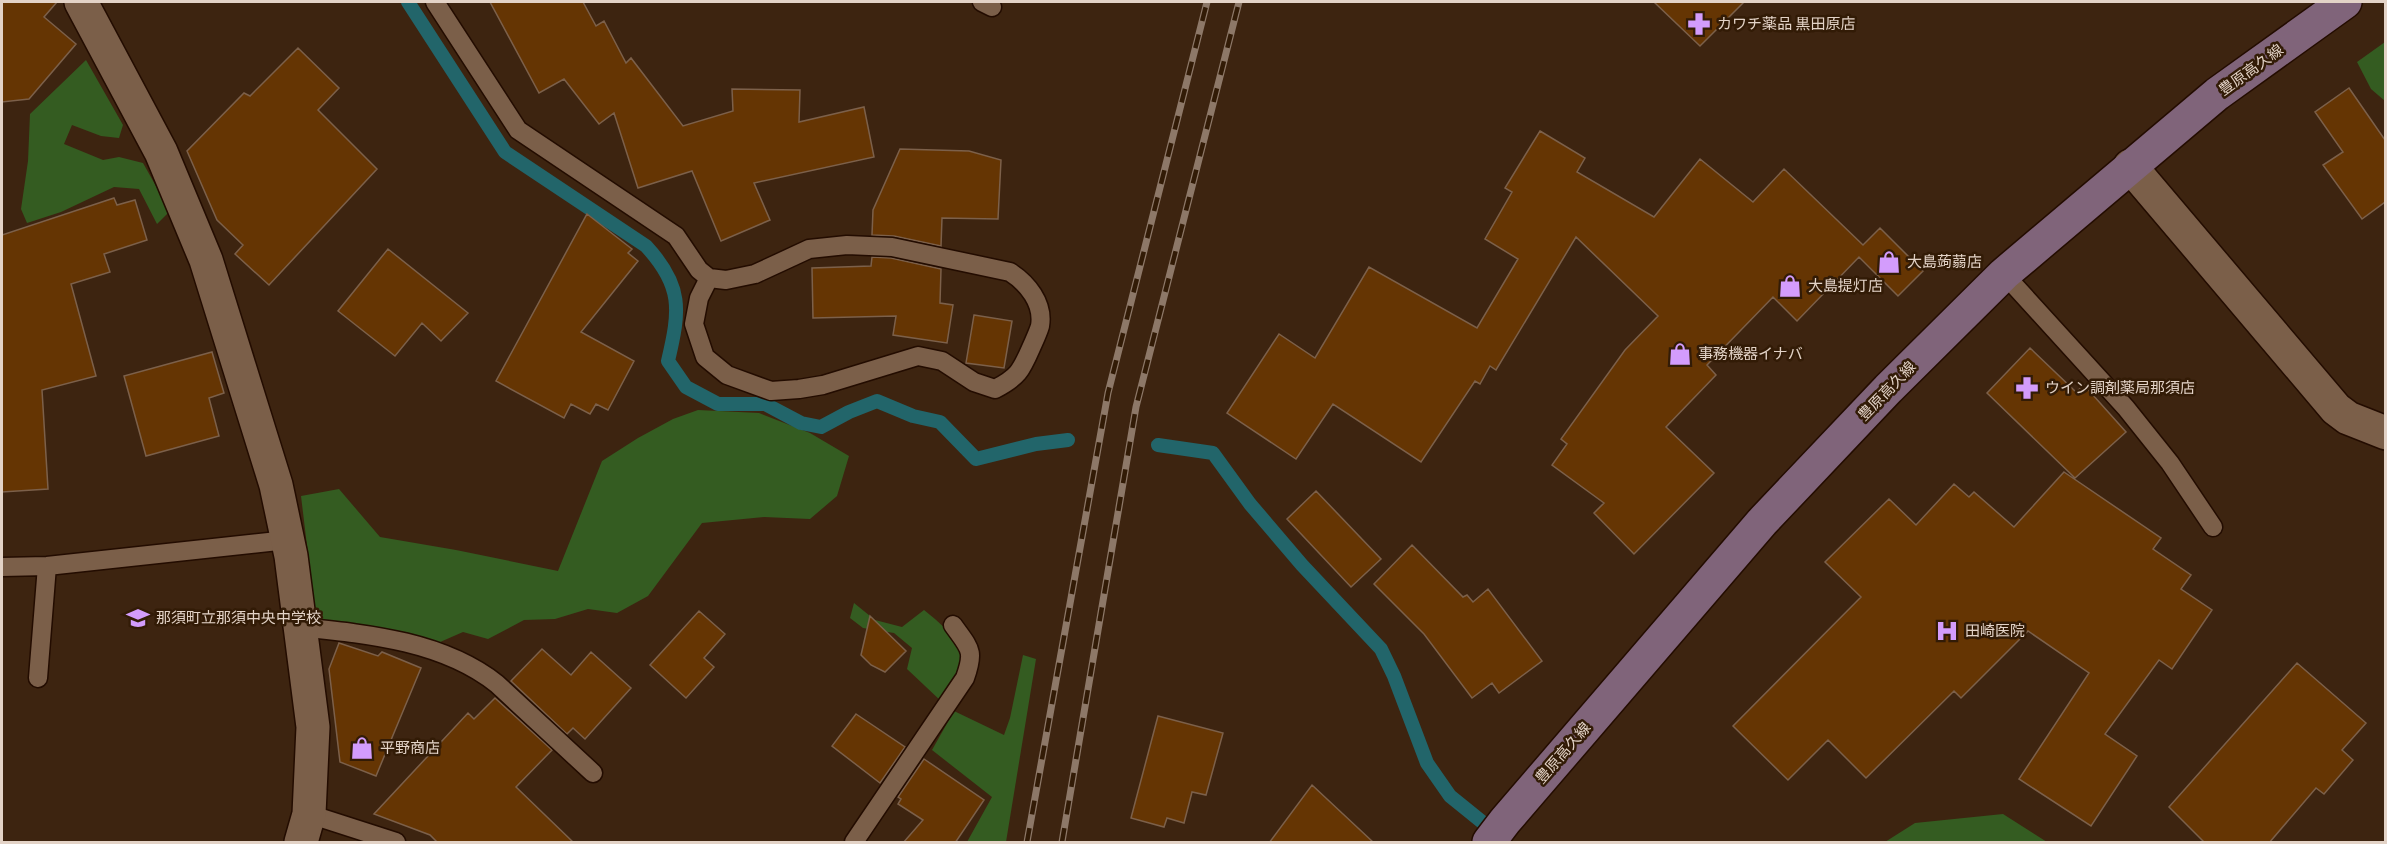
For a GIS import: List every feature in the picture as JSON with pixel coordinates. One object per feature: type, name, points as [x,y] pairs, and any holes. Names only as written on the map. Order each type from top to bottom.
[{"type":"main road","name":"豊原高久線","points":[[1489,843],[1505,821],[1762,522],[1888,389],[2004,274],[2217,94],[2345,2]]},
{"type":"street","points":[[81,2],[161,152],[206,260],[276,485],[287,540],[313,727],[305,828]]},
{"type":"street","points":[[2130,166],[2336,410],[2348,418],[2385,433]]},
{"type":"lane","points":[[435,2],[518,130],[676,236],[699,270],[709,278],[726,280],[755,274],[809,249],[847,245],[892,247],[1010,272],[1023,280],[1031,290],[1038,306],[1040,326],[1024,364],[1013,380],[996,388],[974,382],[942,361],[918,356],[823,385],[771,391],[727,375],[705,357],[694,324],[699,298],[709,278]]},
{"type":"lane","points":[[2004,274],[2126,408],[2170,463],[2212,527]]},
{"type":"lane","points":[[2,567],[47,566],[287,540]]},
{"type":"lane","points":[[38,678],[47,566]]},
{"type":"lane","points":[[854,843],[965,678],[972,660],[969,647],[953,625]]},
{"type":"lane","points":[[300,627],[352,632],[399,641],[463,662],[482,672],[497,684],[593,772]]},
{"type":"lane","points":[[305,828],[396,843]]},
{"type":"green space","points":[[2385,42],[2385,101],[2371,89],[2357,62]]},
{"type":"green space","points":[[86,60],[123,125],[119,138],[101,136],[72,125],[64,144],[103,160],[119,157],[143,163],[170,211],[157,224],[139,189],[114,187],[61,212],[27,223],[21,209],[28,161],[30,114]]},
{"type":"green space","points":[[698,410],[759,413],[810,433],[849,456],[837,496],[810,519],[764,517],[702,523],[648,596],[617,613],[588,609],[555,619],[524,620],[488,639],[463,632],[431,646],[316,620],[301,496],[339,489],[380,537],[558,571],[602,461],[673,419]]},
{"type":"green space","points":[[854,603],[875,620],[902,627],[924,610],[952,636],[961,652],[962,670],[956,683],[942,702],[907,669],[912,648],[894,633],[863,628],[850,618]]},
{"type":"green space","points":[[1023,655],[1036,659],[1006,842],[967,842],[992,797],[932,750],[954,711],[1004,735],[1010,718]]},
{"type":"green space","points":[[2003,814],[2047,842],[1885,842],[1915,823]]},
{"type":"building","points":[[2,2],[57,2],[44,17],[76,44],[29,99],[2,102]]},
{"type":"building","points":[[490,2],[583,2],[596,26],[604,21],[626,63],[631,58],[683,126],[733,111],[732,89],[800,90],[799,122],[864,107],[874,157],[754,183],[770,220],[721,241],[692,171],[638,188],[614,113],[599,124],[564,79],[539,93]]},
{"type":"building","name":"カワチ薬品 黒田原店","points":[[1654,2],[1744,2],[1700,46]]},
{"type":"building","points":[[298,48],[339,88],[318,110],[377,169],[269,285],[235,254],[243,245],[217,220],[187,151],[244,93],[250,96]]},
{"type":"building","points":[[2349,88],[2385,140],[2385,202],[2362,219],[2323,165],[2343,152],[2315,112]]},
{"type":"building","points":[[1540,131],[1585,158],[1577,172],[1654,217],[1700,159],[1753,202],[1784,169],[1863,245],[1880,228],[1923,271],[1898,296],[1859,257],[1797,321],[1773,297],[1707,365],[1716,375],[1666,427],[1714,473],[1634,554],[1594,513],[1604,503],[1552,465],[1567,444],[1561,439],[1625,350],[1658,316],[1576,237],[1496,370],[1490,366],[1480,384],[1475,381],[1421,462],[1333,404],[1296,459],[1227,413],[1279,334],[1315,358],[1369,267],[1477,328],[1518,259],[1485,239],[1512,192],[1505,188]]},
{"type":"building","points":[[900,149],[969,151],[1001,160],[998,219],[942,218],[941,246],[894,236],[872,235],[873,210]]},
{"type":"building","points":[[114,198],[117,205],[135,200],[147,240],[104,254],[110,272],[71,284],[96,376],[42,390],[48,489],[2,492],[2,235]]},
{"type":"building","points":[[587,214],[632,249],[628,253],[638,261],[581,332],[634,361],[608,410],[596,404],[590,414],[571,404],[564,418],[496,381]]},
{"type":"building","points":[[388,249],[468,313],[441,341],[422,323],[395,356],[338,311]]},
{"type":"building","points":[[872,257],[891,258],[941,269],[940,303],[953,305],[947,343],[893,335],[896,316],[813,318],[812,268],[871,266]]},
{"type":"building","points":[[974,315],[1012,321],[1004,368],[966,363]]},
{"type":"building","points":[[2030,348],[2076,392],[2084,385],[2126,432],[2075,478],[1987,393]]},
{"type":"building","points":[[212,352],[224,393],[209,398],[219,436],[146,456],[124,376]]},
{"type":"building","points":[[2064,472],[2161,538],[2153,549],[2191,575],[2181,589],[2212,610],[2172,669],[2159,660],[2105,734],[2137,756],[2091,826],[2019,779],[2089,673],[2028,631],[1961,698],[1954,691],[1866,778],[1828,740],[1788,780],[1733,726],[1861,597],[1825,562],[1889,499],[1916,525],[1954,484],[1969,497],[1974,492],[2014,527]]},
{"type":"building","points":[[1316,491],[1381,559],[1351,587],[1287,519]]},
{"type":"building","points":[[1412,545],[1463,597],[1467,595],[1473,602],[1488,589],[1542,661],[1499,693],[1492,683],[1472,698],[1424,634],[1374,584]]},
{"type":"building","points":[[699,611],[725,634],[704,658],[714,667],[686,698],[650,665]]},
{"type":"building","points":[[870,616],[906,651],[885,672],[871,665],[861,655]]},
{"type":"building","points":[[339,643],[378,656],[382,652],[421,668],[376,776],[340,762],[329,669]]},
{"type":"building","points":[[542,649],[571,675],[591,652],[631,688],[585,739],[573,728],[567,734],[511,681]]},
{"type":"building","points":[[2297,663],[2366,723],[2342,750],[2353,760],[2324,794],[2316,788],[2269,843],[2205,843],[2169,807]]},
{"type":"building","points":[[495,698],[552,750],[516,787],[574,843],[438,843],[430,835],[374,814],[468,713],[474,719]]},
{"type":"building","points":[[856,714],[905,747],[880,783],[832,746]]},
{"type":"building","points":[[1158,716],[1223,733],[1206,795],[1192,792],[1184,823],[1167,818],[1164,827],[1131,818]]},
{"type":"building","points":[[924,759],[984,800],[955,843],[903,843],[923,820],[898,804],[901,799],[898,797]]},
{"type":"building","points":[[1312,785],[1374,843],[1269,843]]},
{"type":"waterway","points":[[408,2],[505,152],[646,246],[658,260],[667,274],[675,299],[675,327],[668,361],[686,387],[718,404],[765,404],[801,423],[821,427],[849,412],[877,401],[913,416],[940,422],[976,459],[1036,444],[1068,440]]},
{"type":"waterway","points":[[1158,445],[1213,453],[1250,504],[1302,565],[1381,649],[1394,676],[1427,763],[1450,796],[1497,834]]},
{"type":"railway","points":[[1027,842],[1108,393],[1207,2]]},
{"type":"railway","points":[[1062,842],[1136,407],[1239,2]]},
{"type":"place","name":"カワチ薬品 黒田原店","points":[[1699,24]]},
{"type":"place","name":"大島蒟蒻店","points":[[1889,262]]},
{"type":"place","name":"大島提灯店","points":[[1790,286]]},
{"type":"place","name":"事務機器イナバ","points":[[1680,354]]},
{"type":"place","name":"ウイン調剤薬局那須店","points":[[2027,388]]},
{"type":"place","name":"那須町立那須中央中学校","points":[[138,618]]},
{"type":"place","name":"田崎医院","points":[[1947,631]]},
{"type":"place","name":"平野商店","points":[[362,748]]}]
